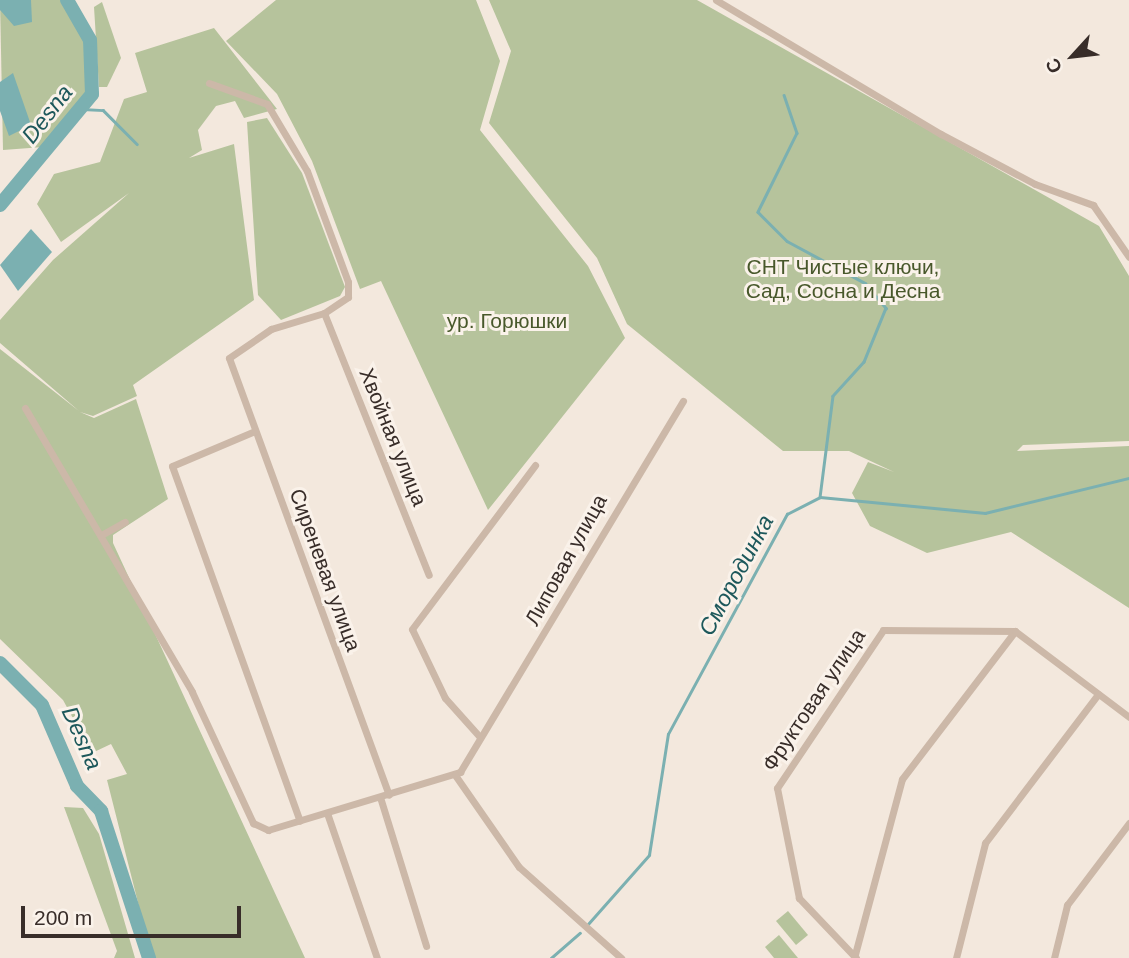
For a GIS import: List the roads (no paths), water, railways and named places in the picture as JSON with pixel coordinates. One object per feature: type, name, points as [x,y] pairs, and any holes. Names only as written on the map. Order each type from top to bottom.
[{"type":"street","points":[[716,0],[941,134],[1035,184],[1093,205],[1129,257]]},
{"type":"street","points":[[209,83],[267,104],[307,172],[348,282],[348,297],[324,313]]},
{"type":"street","name":"Сиреневая улица","points":[[324,313],[271,329],[229,358],[389,794]]},
{"type":"street","name":"Хвойная улица","points":[[324,313],[429,575]]},
{"type":"street","name":"Липовая улица","points":[[455,775],[682,401]]},
{"type":"street","points":[[25,408],[103,534],[191,692],[253,823],[268,830],[455,775],[519,867],[621,958]]},
{"type":"street","points":[[256,430],[172,466],[300,821]]},
{"type":"street","points":[[479,736],[468,716],[445,698],[412,629],[535,465]]},
{"type":"street","points":[[103,534],[125,522]]},
{"type":"street","name":"Фруктовая улица","points":[[855,958],[799,898],[777,785],[885,628],[1015,631]]},
{"type":"street","points":[[855,958],[902,779],[1015,631],[1129,717]]},
{"type":"street","points":[[956,958],[985,843],[1098,694]]},
{"type":"street","points":[[380,797],[426,946]]},
{"type":"street","points":[[327,813],[377,958]]},
{"type":"street","points":[[1054,958],[1067,905],[1129,823]]},
{"type":"water","points":[[0,0],[31,0],[32,22],[14,26],[0,10]]},
{"type":"water","points":[[13,73],[31,125],[9,136],[0,111],[0,82]]},
{"type":"water","points":[[31,229],[52,252],[18,291],[0,265]]},
{"type":"waterway","name":"Desna","points":[[0,205],[92,94],[90,40],[67,0]]},
{"type":"waterway","points":[[784,95],[797,133],[758,212],[787,241],[865,283],[886,308],[864,362],[833,396],[820,497]]},
{"type":"waterway","points":[[82,109],[103,110],[137,144]]},
{"type":"waterway","name":"Смородинка","points":[[588,924],[649,855],[668,734],[787,514],[820,497],[985,513],[1129,478]]},
{"type":"waterway","name":"Desna","points":[[0,663],[42,705],[77,786],[101,811],[149,958]]},
{"type":"waterway","name":"Смородинка","points":[[551,958],[580,933]]},
{"type":"park label","name":"СНТ Чистые ключи, Сад, Сосна и Десна","points":[[843,279]]},
{"type":"park label","name":"ур. Горюшки","points":[[507,321]]}]
